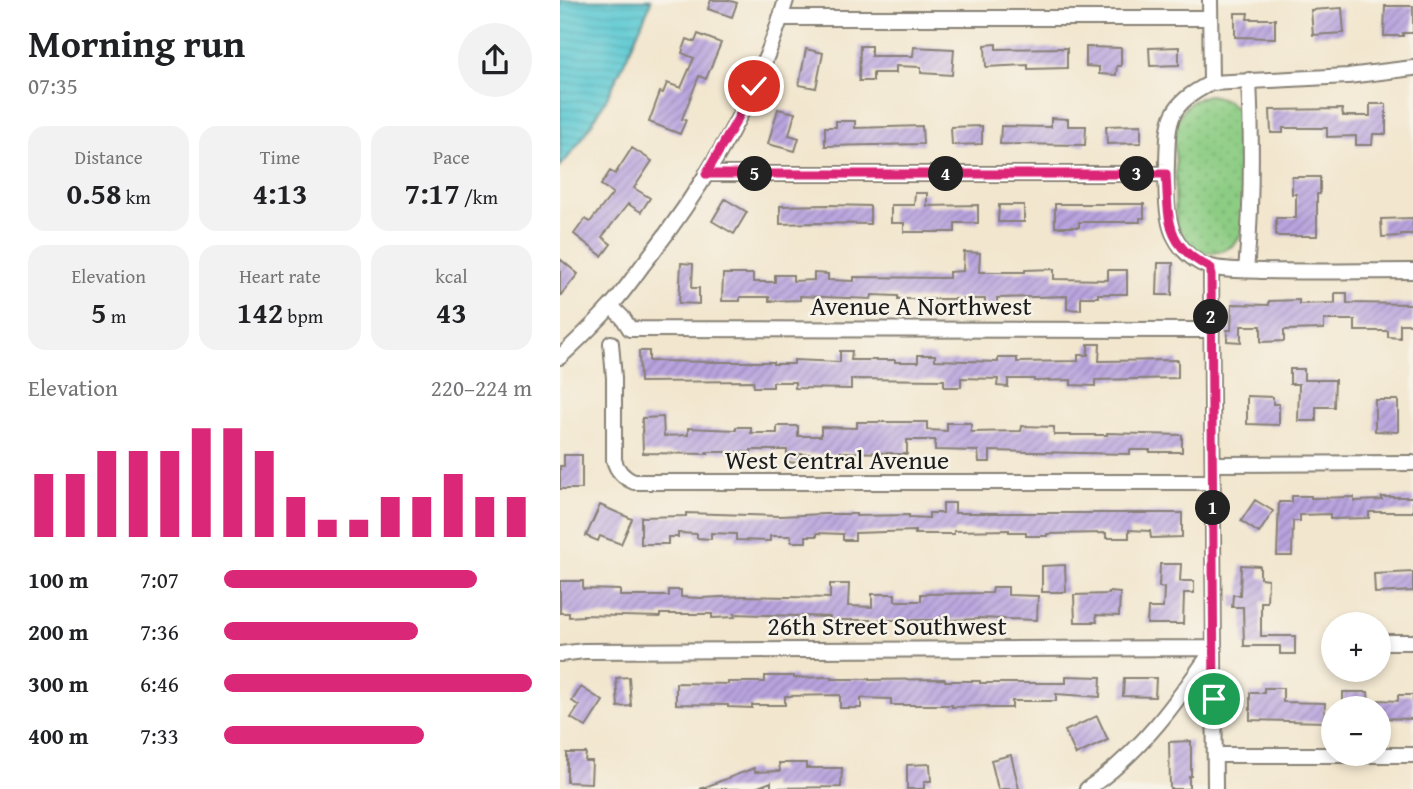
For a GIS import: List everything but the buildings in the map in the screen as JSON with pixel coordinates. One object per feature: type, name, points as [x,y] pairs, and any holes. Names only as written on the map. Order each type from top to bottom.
[{"type":"street","points":[[560,357],[611,306],[666,237],[706,174],[754,86],[786,0]]},
{"type":"street","points":[[1210,0],[1211,83]]},
{"type":"street","points":[[780,18],[1210,18]]},
{"type":"street","points":[[1413,68],[1348,76],[1211,83],[1192,94],[1173,111],[1167,130],[1166,174],[1171,230],[1176,240],[1194,260],[1211,268],[1288,272],[1413,271]]},
{"type":"street","points":[[1246,270],[1251,220],[1249,80]]},
{"type":"street","points":[[706,174],[1166,174]]},
{"type":"street","points":[[1211,268],[1215,789]]},
{"type":"street","points":[[589,330],[599,340],[611,343],[630,328],[611,306]]},
{"type":"street","name":"Avenue A Northwest","points":[[630,328],[1212,330]]},
{"type":"street","name":"West Central Avenue","points":[[611,343],[614,378],[614,460],[624,477],[634,482],[1212,482]]},
{"type":"street","points":[[1213,464],[1413,463]]},
{"type":"street","points":[[1391,642],[1413,642]]},
{"type":"street","points":[[1087,789],[1140,745],[1185,690],[1214,648]]},
{"type":"street","name":"26th Street Southwest","points":[[560,654],[598,651],[1214,648]]},
{"type":"street","points":[[1185,690],[1205,692],[1214,699]]},
{"type":"street","points":[[1215,755],[1413,755]]},
{"type":"green space","points":[[1209,95],[1230,103],[1244,121],[1245,221],[1237,241],[1216,252],[1200,251],[1186,244],[1178,230],[1175,203],[1175,125],[1186,107]]},
{"type":"water","points":[[560,0],[651,0],[600,110],[560,167]]},
{"type":"route","points":[[754,86],[706,174],[1166,174],[1171,230],[1176,240],[1194,260],[1211,268],[1214,699]]}]
